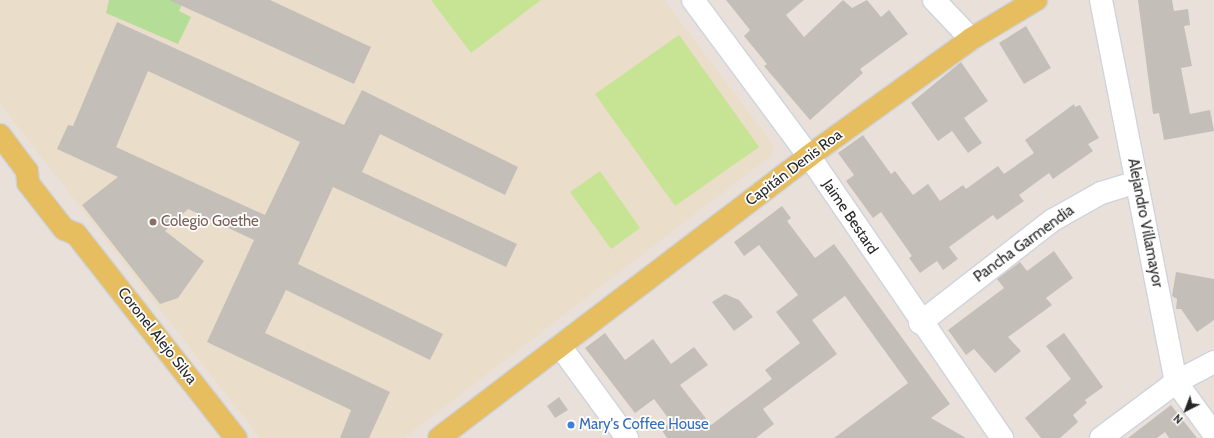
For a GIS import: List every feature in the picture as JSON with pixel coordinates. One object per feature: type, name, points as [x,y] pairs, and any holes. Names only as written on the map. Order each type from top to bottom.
[{"type":"main road","name":"Capitán Denis Roa","points":[[560,346],[809,156],[971,39],[1036,0]]},
{"type":"main road","name":"Coronel Alejo Silva","points":[[0,135],[27,170],[39,175],[76,221],[76,234],[236,438]]},
{"type":"main road","points":[[440,438],[560,346]]},
{"type":"street","name":"Jaime Bestard","points":[[693,0],[809,156],[920,323],[1002,438]]},
{"type":"street","points":[[934,0],[971,39]]},
{"type":"street","name":"Alejandro Villamayor","points":[[1102,0],[1136,182],[1176,382],[1214,434]]},
{"type":"street","name":"Pancha Garmendia","points":[[920,323],[1053,220],[1101,193],[1136,182]]},
{"type":"street","points":[[560,346],[627,438]]},
{"type":"street","points":[[1101,438],[1176,382],[1214,362]]},
{"type":"shaded area","name":"Colegio Goethe","points":[[0,0],[109,0],[107,13],[191,18],[179,11],[184,0],[371,47],[270,0],[431,0],[471,53],[541,0],[664,0],[775,147],[773,154],[404,438],[369,438],[390,392],[265,333],[286,290],[430,360],[443,334],[298,264],[333,187],[265,215],[68,125],[57,149],[254,240],[252,363],[351,410],[340,438],[260,438],[0,104]],"holes":[[[117,23],[161,42],[324,116],[300,142],[148,71],[126,123],[83,103]],[[362,90],[518,167],[504,195],[380,134],[362,172],[517,244],[506,267],[351,196],[322,170]]]},
{"type":"green space","points":[[109,0],[184,0],[179,11],[191,17],[178,44],[106,13]]},
{"type":"green space","points":[[431,0],[541,0],[471,53]]},
{"type":"green space","points":[[679,35],[759,147],[675,206],[595,94]]},
{"type":"green space","points":[[600,171],[640,228],[611,249],[570,192]]},
{"type":"building","points":[[169,0],[270,0],[371,47],[354,84]]},
{"type":"building","points":[[726,0],[804,0],[786,15],[804,37],[843,0],[852,8],[867,0],[881,17],[889,10],[908,34],[860,69],[863,73],[810,120],[764,66],[767,64],[744,36],[750,30]]},
{"type":"building","points":[[1138,0],[1172,0],[1174,11],[1188,9],[1190,25],[1184,26],[1192,66],[1181,68],[1190,114],[1210,110],[1214,131],[1164,140],[1159,113],[1153,114]]},
{"type":"building","points":[[117,22],[344,125],[362,90],[518,167],[505,195],[380,134],[362,172],[517,244],[506,267],[333,187],[298,264],[443,334],[430,360],[286,290],[265,333],[390,392],[369,438],[340,438],[351,410],[207,342],[254,240],[188,209],[165,231],[204,261],[178,298],[160,304],[82,205],[118,177],[57,149],[68,125],[73,126]],"holes":[[[148,71],[300,142],[265,215],[116,147]]]},
{"type":"building","points":[[1026,26],[1051,68],[1024,84],[999,43]]},
{"type":"building","points":[[961,62],[988,101],[964,118],[982,143],[968,153],[952,131],[938,141],[911,103]]},
{"type":"building","points":[[1074,104],[1075,107],[1080,105],[1099,138],[1088,144],[1093,151],[1053,179],[1049,173],[1019,195],[1024,201],[997,220],[993,215],[949,247],[958,259],[943,270],[937,261],[920,273],[909,258],[912,256],[881,212],[873,218],[846,181],[854,175],[838,153],[863,135],[891,174],[895,171],[913,195],[928,184],[940,201],[963,185],[966,189],[998,166],[1004,174],[1034,153],[1025,140]]},
{"type":"building","points":[[782,206],[791,218],[787,221],[815,258],[834,244],[950,404],[931,418],[966,438],[834,438],[908,383],[845,296],[812,320],[837,354],[763,409],[774,424],[756,438],[667,438],[661,429],[671,422],[654,399],[635,413],[585,348],[605,333],[625,360],[653,339],[671,364],[694,347],[708,365],[680,385],[711,425],[772,379],[765,370],[800,343],[776,312],[798,295],[759,245],[744,256],[734,242]]},
{"type":"building","points":[[1054,251],[1073,278],[1046,298],[1052,305],[1008,337],[1021,351],[995,373],[974,349],[966,355],[948,330],[1004,288],[997,279],[1020,262],[1027,271]]},
{"type":"building","points":[[1176,272],[1214,279],[1214,320],[1197,332],[1181,309],[1176,309],[1177,299],[1172,296]]},
{"type":"building","points":[[725,294],[739,300],[753,317],[734,331],[712,302]]},
{"type":"building","points":[[1064,333],[1103,387],[1085,400],[1087,403],[1073,415],[1078,422],[1060,438],[1041,438],[1025,418],[1071,379],[1046,346]]},
{"type":"building","points":[[559,397],[568,410],[555,418],[547,406]]},
{"type":"building","points":[[1171,405],[1197,438],[1169,438],[1165,432],[1157,438],[1128,438]]},
{"type":"place","name":"Colegio Goethe","points":[[153,222]]},
{"type":"place","name":"Mary's Coffee House","points":[[571,425]]}]
